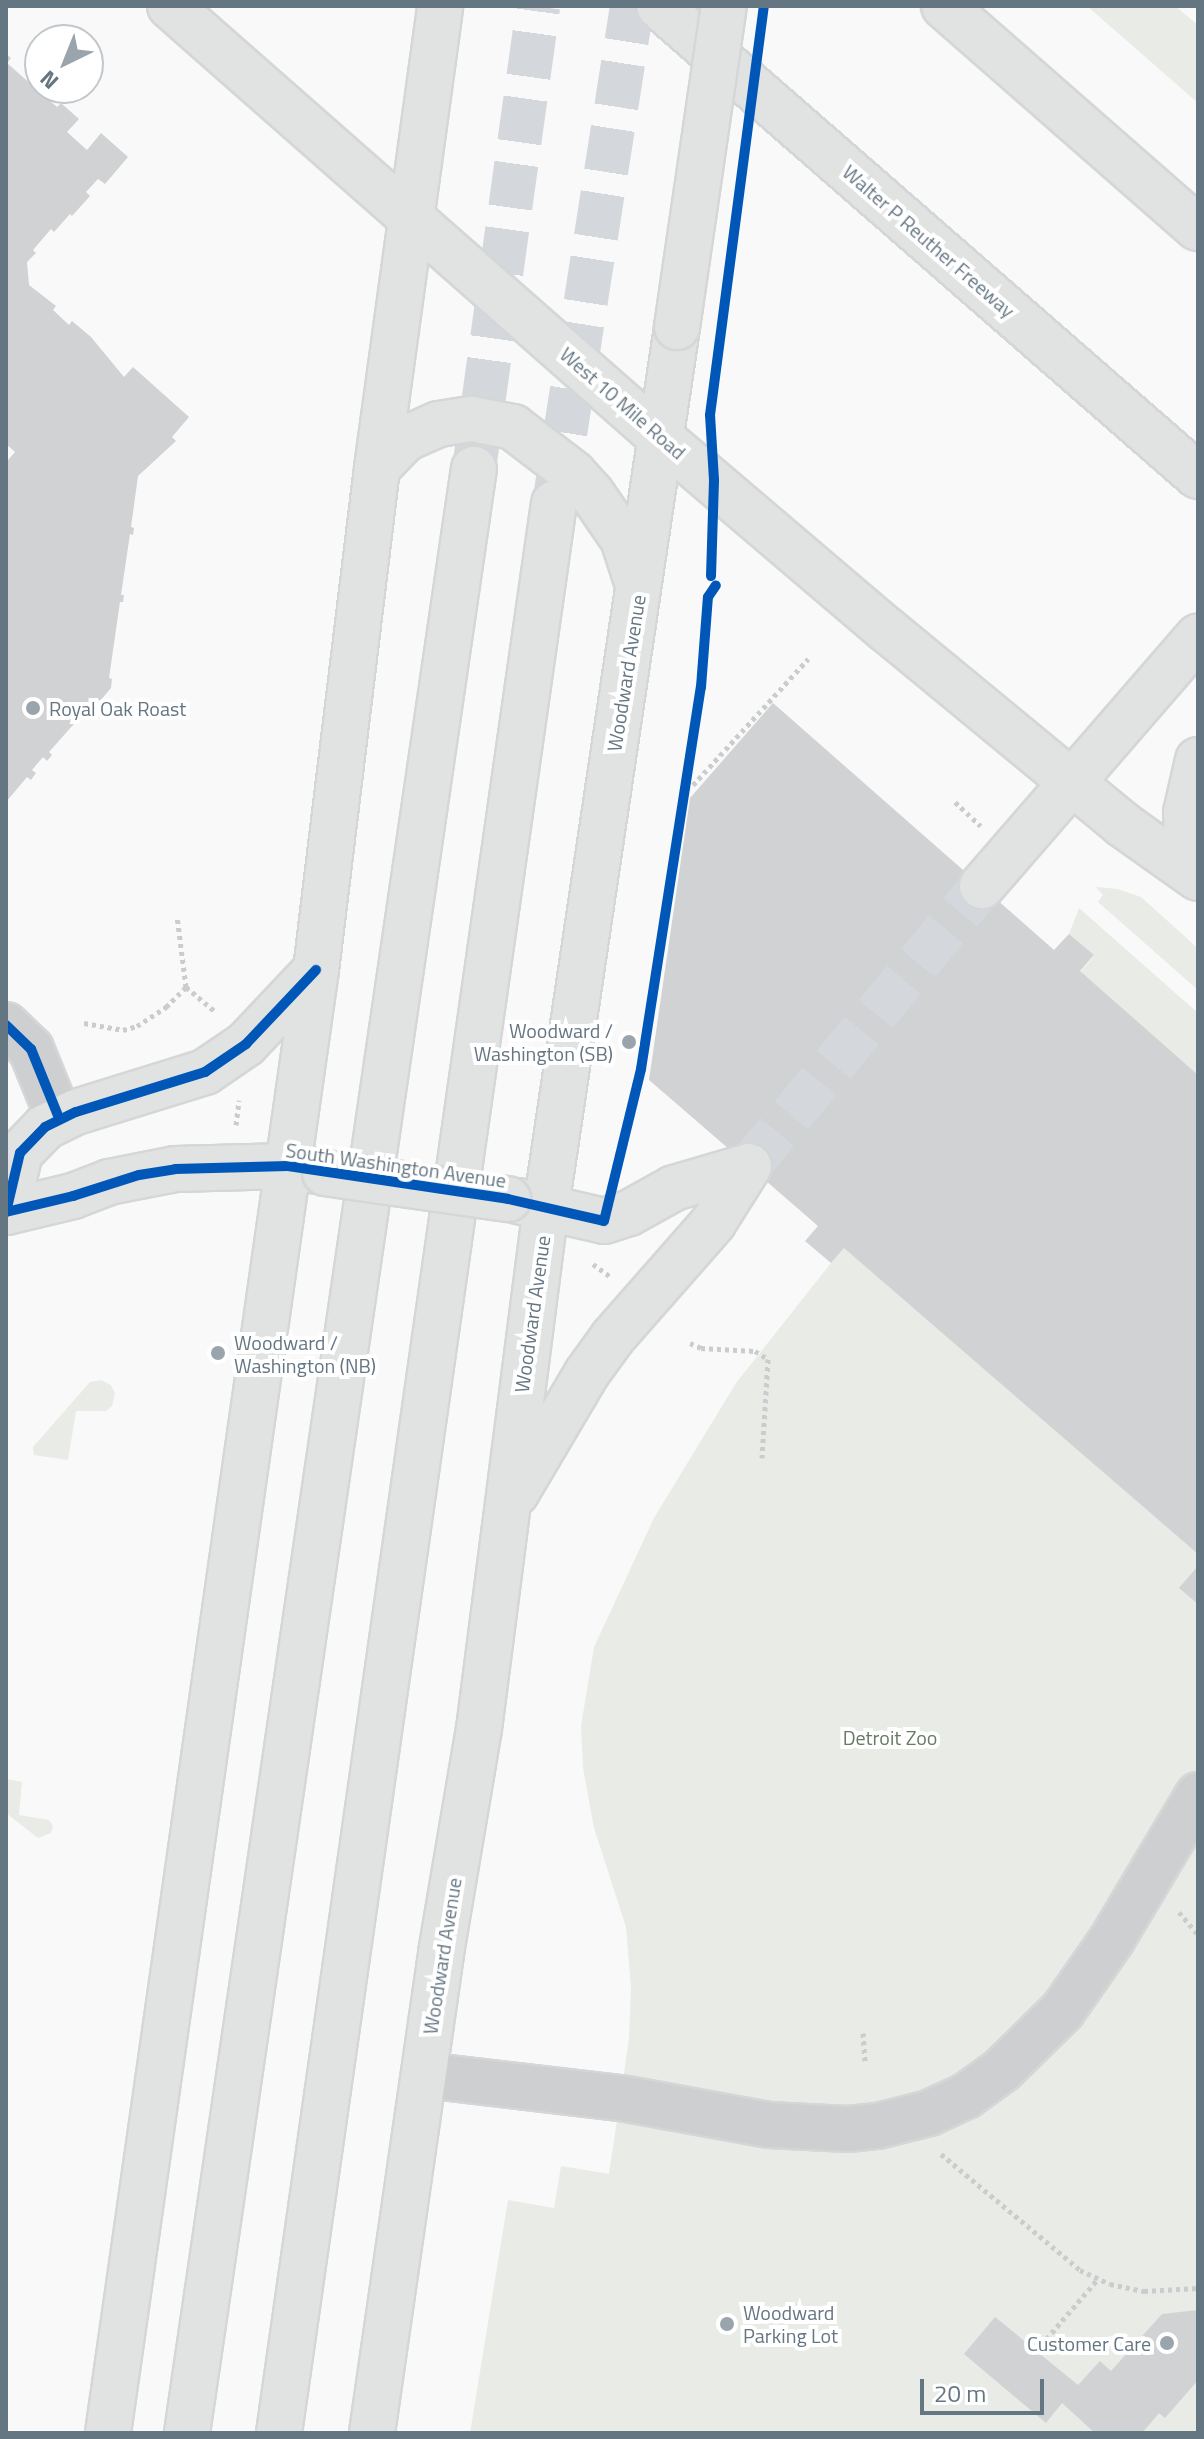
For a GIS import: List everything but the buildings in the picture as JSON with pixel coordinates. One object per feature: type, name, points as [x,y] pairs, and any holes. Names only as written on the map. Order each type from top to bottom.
[{"type":"main road","name":"West 10 Mile Road","points":[[170,6],[660,437],[1072,782],[1198,878]]},
{"type":"main road","points":[[108,2433],[306,1169],[316,970],[377,468],[440,6]]},
{"type":"main road","name":"Walter P Reuther Freeway","points":[[659,6],[1198,476]]},
{"type":"main road","name":"Woodward Avenue","points":[[372,2433],[479,1729],[506,1509],[527,1203],[639,588],[724,6]]},
{"type":"main road","points":[[944,6],[1198,228]]},
{"type":"main road","points":[[377,468],[405,439],[439,424],[472,419],[513,427],[573,473],[592,494],[623,539],[639,588]]},
{"type":"main road","points":[[187,2433],[474,469]]},
{"type":"main road","points":[[279,2433],[554,504]]},
{"type":"main road","points":[[982,886],[1198,637]]},
{"type":"main road","points":[[1198,760],[1186,813],[1187,837],[1198,863]]},
{"type":"main road","name":"South Washington Avenue","points":[[316,970],[246,1044],[205,1072],[59,1118],[20,1153],[6,1212],[73,1196],[139,1175],[175,1169],[306,1169],[527,1203],[604,1221],[629,1213],[674,1188],[749,1166],[713,1223],[613,1337],[587,1373],[506,1509]]},
{"type":"street","points":[[6,1025],[31,1049],[59,1118]]},
{"type":"street","points":[[424,2075],[621,2098],[769,2125],[848,2129],[878,2126],[929,2113],[966,2096],[1002,2070],[1063,2010],[1111,1941],[1198,1795]]},
{"type":"path","points":[[686,788],[693,785],[808,659]]},
{"type":"path","points":[[955,802],[982,827]]},
{"type":"path","points":[[177,916],[186,987],[218,1014]]},
{"type":"path","points":[[84,1023],[123,1030],[137,1026],[166,1007],[186,987]]},
{"type":"path","points":[[235,1134],[240,1097]]},
{"type":"path","points":[[690,1343],[701,1348],[755,1351],[768,1359],[762,1458]]},
{"type":"path","points":[[863,2033],[865,2061]]},
{"type":"path","points":[[935,2149],[1051,2250],[1098,2279],[1144,2291],[1198,2288]]},
{"type":"path","points":[[1036,2351],[1098,2279]]},
{"type":"green space","points":[[1087,6],[1175,6],[1198,25],[1198,103]]},
{"type":"green space","points":[[1096,887],[1118,889],[1141,897],[1198,949],[1198,990],[1098,902],[1103,895]]},
{"type":"green space","name":"Detroit Zoo","points":[[1079,908],[1198,1013],[1198,2433],[470,2433],[508,2200],[554,2208],[561,2166],[609,2174],[629,2039],[631,1988],[626,1927],[594,1828],[583,1768],[581,1726],[594,1647],[654,1518],[736,1383],[831,1263],[1094,956],[1069,934]]},
{"type":"green space","points":[[101,1380],[111,1385],[115,1394],[112,1406],[106,1411],[76,1411],[68,1460],[34,1455],[33,1447],[90,1382]]},
{"type":"green space","points":[[6,1779],[22,1782],[19,1815],[49,1820],[53,1826],[51,1833],[38,1838],[6,1813]]},
{"type":"tunnel","points":[[474,469],[538,6]]},
{"type":"tunnel","points":[[555,498],[632,6]]},
{"type":"tunnel","points":[[749,1166],[982,886]]},
{"type":"cycle path","points":[[711,576],[714,480],[710,415],[764,6]]},
{"type":"cycle path","points":[[6,1212],[73,1196],[139,1175],[175,1169],[288,1166],[508,1199],[604,1221],[641,1069],[701,687],[708,597],[716,585]]},
{"type":"cycle path","points":[[6,1212],[20,1153],[45,1127],[76,1112],[205,1072],[246,1044],[316,970]]},
{"type":"cycle path","points":[[6,1025],[31,1049],[59,1118]]},
{"type":"place","name":"Royal Oak Roast","points":[[33,708]]},
{"type":"place","name":"Woodward / Washington (SB)","points":[[629,1042]]},
{"type":"place","name":"Woodward / Washington (NB)","points":[[218,1353]]},
{"type":"place","name":"Woodward Parking Lot","points":[[727,2324]]},
{"type":"place","name":"Customer Care","points":[[1167,2343]]}]
